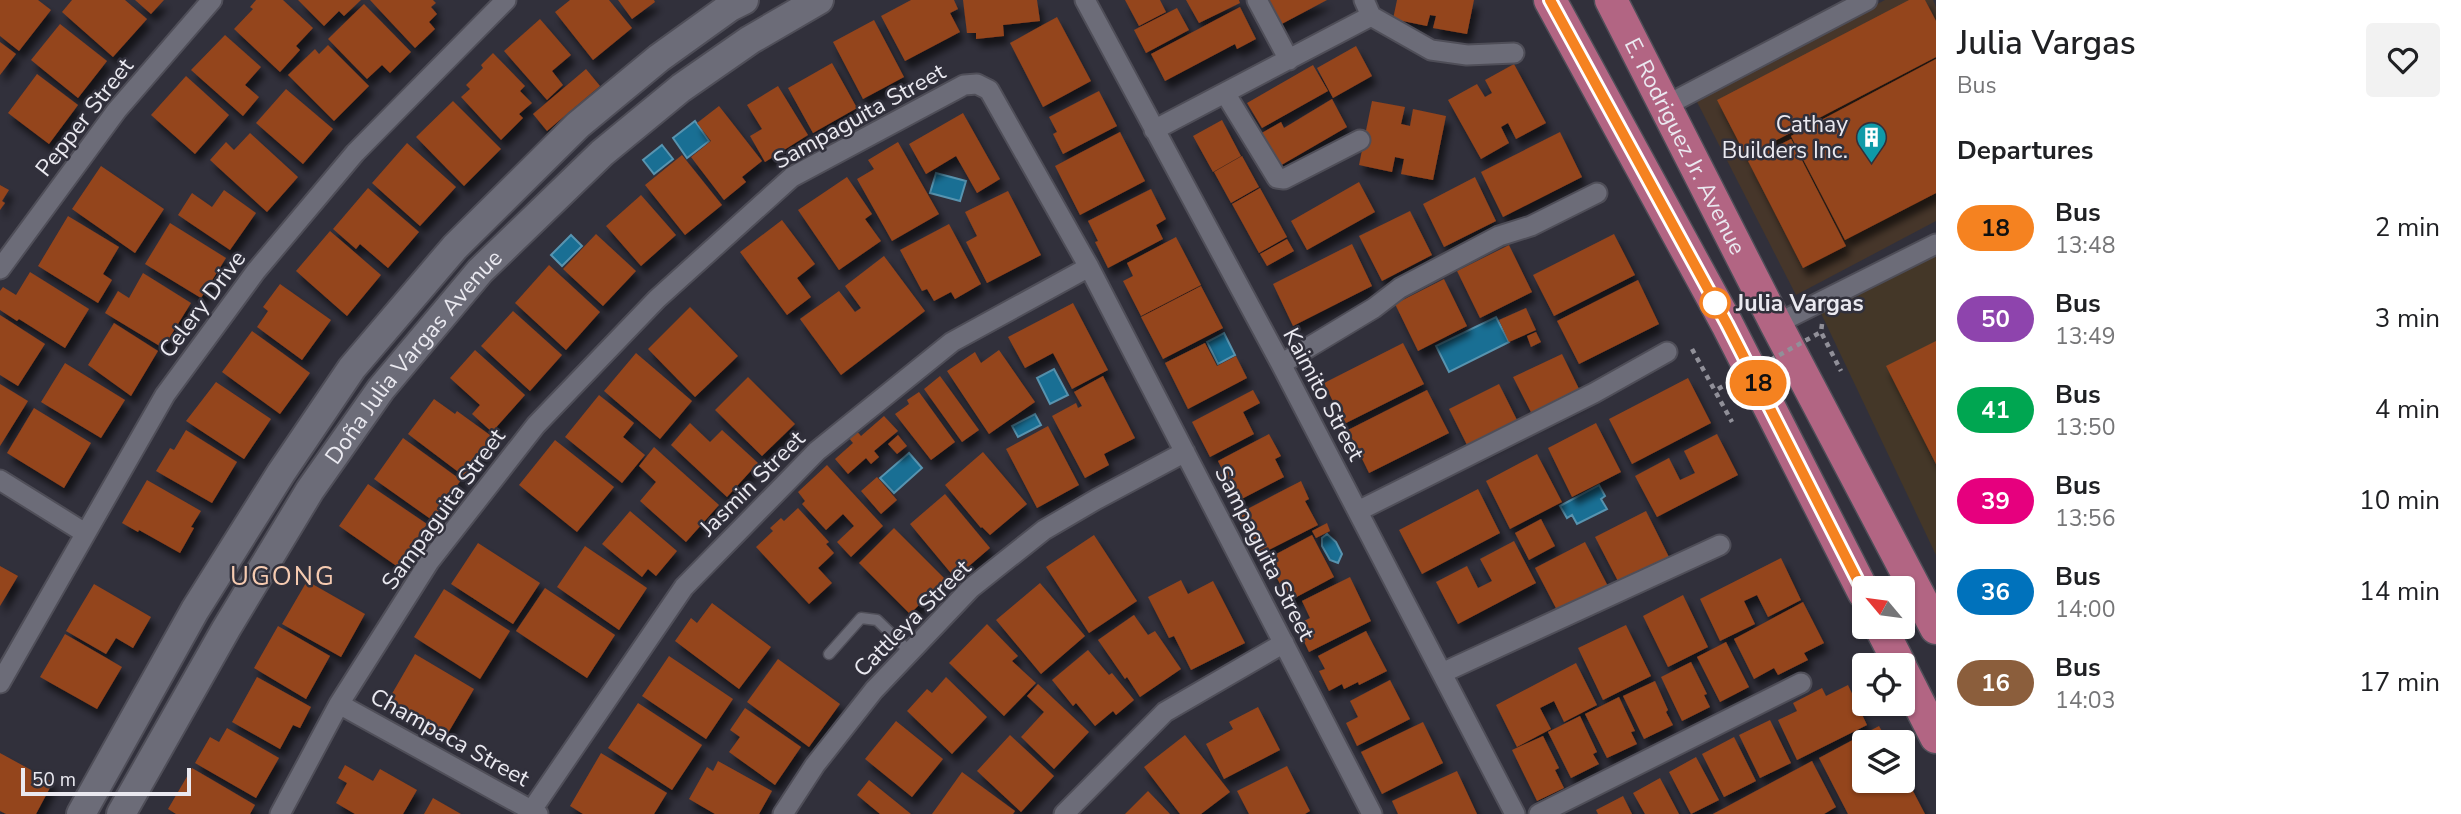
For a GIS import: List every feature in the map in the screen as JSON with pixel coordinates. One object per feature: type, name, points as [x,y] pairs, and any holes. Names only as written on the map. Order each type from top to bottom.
[{"type":"main road","name":"Doña Julia Vargas Avenue","points":[[121,814],[226,629],[310,490],[381,388],[480,271],[602,153],[681,88],[750,40],[819,0]]},
{"type":"main road","name":"E. Rodriguez Jr. Avenue","points":[[1550,0],[1727,324],[1855,576]]},
{"type":"main road","name":"E. Rodriguez Jr. Avenue","points":[[1611,0],[1771,315],[1936,628]]},
{"type":"main road","name":"Doña Julia Vargas Avenue","points":[[81,814],[195,610],[281,473],[352,368],[455,247],[578,125],[659,58],[733,2]]},
{"type":"main road","points":[[1727,324],[1771,315]]},
{"type":"main road","points":[[1915,696],[1936,737]]},
{"type":"street","name":"Pepper Street","points":[[0,268],[117,110],[212,0]]},
{"type":"street","name":"Celery Drive","points":[[0,683],[165,396],[256,271],[355,153],[506,0]]},
{"type":"street","name":"Kaimito Street","points":[[1085,0],[1281,364],[1515,814]]},
{"type":"street","points":[[1257,0],[1289,60]]},
{"type":"street","points":[[1665,106],[1867,0]]},
{"type":"street","points":[[1154,130],[1289,60],[1367,8],[1431,50],[1467,55],[1514,53]]},
{"type":"street","name":"Sampaguita Street","points":[[280,814],[339,704],[429,562],[536,425],[657,299],[792,177],[964,85],[977,83],[989,90],[1088,267],[1372,814]]},
{"type":"street","points":[[1226,93],[1277,178],[1284,180],[1360,140]]},
{"type":"street","points":[[1281,364],[1374,308],[1400,288],[1499,236],[1531,226],[1597,193]]},
{"type":"street","points":[[1771,315],[1936,244]]},
{"type":"street","name":"Jasmin Street","points":[[533,813],[684,587],[817,451],[952,342],[1088,267]]},
{"type":"street","points":[[1358,511],[1594,393],[1667,352]]},
{"type":"street","name":"Cattleya Street","points":[[783,814],[815,765],[865,701],[971,588],[1044,530],[1185,452]]},
{"type":"street","points":[[0,480],[85,533]]},
{"type":"street","points":[[1442,673],[1720,545]]},
{"type":"street","points":[[1064,814],[1166,712],[1284,643]]},
{"type":"street","points":[[1539,814],[1801,683]]},
{"type":"street","name":"Champaca Street","points":[[339,704],[533,813]]},
{"type":"lane","points":[[829,654],[861,618],[877,620],[910,652]]},
{"type":"path","points":[[1824,315],[1821,332],[1841,371]]},
{"type":"path","points":[[1716,390],[1821,332]]},
{"type":"path","points":[[1692,349],[1732,422]]},
{"type":"shaded area","points":[[1885,0],[1933,0],[1936,7],[1936,221],[1796,295],[1695,98]]},
{"type":"shaded area","points":[[1936,251],[1936,555],[1819,309]]},
{"type":"water","points":[[695,121],[709,141],[687,158],[673,138]]},
{"type":"water","points":[[662,145],[673,159],[654,174],[643,160]]},
{"type":"water","points":[[936,173],[966,181],[960,201],[930,193]]},
{"type":"water","points":[[571,235],[582,246],[562,266],[551,255]]},
{"type":"water","points":[[1496,317],[1509,342],[1449,372],[1436,346]]},
{"type":"water","points":[[1224,333],[1235,355],[1218,364],[1207,342]]},
{"type":"water","points":[[1054,369],[1068,395],[1050,404],[1037,378]]},
{"type":"water","points":[[1035,414],[1041,425],[1018,437],[1012,426]]},
{"type":"water","points":[[909,453],[922,468],[894,493],[880,478]]},
{"type":"water","points":[[1599,485],[1605,496],[1601,499],[1607,509],[1577,524],[1572,515],[1567,518],[1560,506]]},
{"type":"water","points":[[1327,534],[1336,542],[1342,554],[1338,563],[1330,560],[1322,546],[1322,538]]},
{"type":"building","points":[[0,0],[38,0],[51,10],[19,51],[0,36]]},
{"type":"building","points":[[72,0],[125,0],[147,19],[113,57],[62,12]]},
{"type":"building","points":[[135,0],[164,0],[151,14]]},
{"type":"building","points":[[256,0],[283,0],[313,28],[296,46],[300,50],[280,72],[234,29],[253,9],[250,7]]},
{"type":"building","points":[[298,0],[361,0],[344,16],[339,11],[324,26]]},
{"type":"building","points":[[370,0],[433,0],[436,3],[431,7],[437,14],[429,22],[435,29],[415,48]]},
{"type":"building","points":[[570,0],[609,0],[632,28],[593,60],[555,12]]},
{"type":"building","points":[[618,0],[654,0],[655,2],[632,19]]},
{"type":"building","points":[[911,0],[954,0],[958,9],[950,13],[960,32],[905,61],[881,16]]},
{"type":"building","points":[[963,0],[1037,0],[1040,21],[1003,25],[1004,36],[976,39],[976,33],[967,33]]},
{"type":"building","points":[[1125,0],[1160,0],[1166,12],[1139,26]]},
{"type":"building","points":[[1186,0],[1239,0],[1240,3],[1199,23]]},
{"type":"building","points":[[1262,0],[1327,0],[1276,27]]},
{"type":"building","points":[[1397,0],[1474,0],[1467,34],[1433,28],[1436,16],[1430,15],[1427,26],[1393,19]]},
{"type":"building","points":[[1909,0],[1925,0],[1936,21],[1936,57],[1746,156],[1717,100]]},
{"type":"building","points":[[364,4],[411,52],[390,73],[382,65],[367,79],[328,39]]},
{"type":"building","points":[[1240,7],[1256,39],[1237,49],[1235,44],[1165,81],[1151,54]]},
{"type":"building","points":[[1177,8],[1189,30],[1146,53],[1134,30]]},
{"type":"building","points":[[1057,17],[1091,81],[1043,107],[1010,43]]},
{"type":"building","points":[[540,19],[571,55],[552,71],[563,85],[547,100],[504,51]]},
{"type":"building","points":[[874,20],[904,77],[863,99],[833,42]]},
{"type":"building","points":[[60,24],[107,61],[78,98],[31,60]]},
{"type":"building","points":[[225,35],[261,67],[245,85],[259,97],[243,116],[191,70]]},
{"type":"building","points":[[0,42],[16,54],[0,75]]},
{"type":"building","points":[[328,45],[369,86],[334,121],[288,75],[315,49],[319,54]]},
{"type":"building","points":[[1356,46],[1372,76],[1333,98],[1317,68]]},
{"type":"building","points":[[493,53],[525,86],[520,91],[532,103],[519,114],[523,118],[501,140],[461,97],[470,89],[466,85]]},
{"type":"building","name":"Cathay Builders Inc.","points":[[1936,59],[1936,193],[1845,240],[1791,136]]},
{"type":"building","points":[[832,63],[857,108],[813,133],[788,88]]},
{"type":"building","points":[[1514,64],[1546,123],[1516,139],[1508,123],[1501,127],[1509,143],[1481,159],[1448,100],[1477,84],[1485,97],[1492,93],[1485,80]]},
{"type":"building","points":[[1313,65],[1328,91],[1262,128],[1247,103]]},
{"type":"building","points":[[586,69],[600,86],[547,131],[533,114]]},
{"type":"building","points":[[37,74],[78,105],[49,144],[8,113]]},
{"type":"building","points":[[186,76],[229,115],[195,154],[151,115]]},
{"type":"building","points":[[778,86],[808,135],[765,162],[750,136],[762,129],[747,105]]},
{"type":"building","points":[[286,89],[333,129],[303,164],[256,123]]},
{"type":"building","points":[[1099,91],[1117,126],[1063,154],[1053,134],[1057,132],[1049,117]]},
{"type":"building","points":[[1332,99],[1347,127],[1278,167],[1260,134],[1281,122],[1284,128]]},
{"type":"building","points":[[453,101],[501,149],[464,186],[416,137]]},
{"type":"building","points":[[1372,101],[1405,107],[1401,124],[1410,126],[1413,109],[1446,116],[1433,180],[1401,174],[1404,159],[1395,157],[1392,172],[1359,165]]},
{"type":"building","points":[[719,106],[762,161],[742,177],[746,182],[724,200],[691,157],[711,141],[697,123]]},
{"type":"building","points":[[963,113],[1000,179],[977,193],[956,156],[926,174],[909,144]]},
{"type":"building","points":[[1222,120],[1241,156],[1213,172],[1193,136]]},
{"type":"building","points":[[1120,132],[1145,181],[1080,215],[1055,166]]},
{"type":"building","points":[[1560,132],[1582,177],[1503,217],[1481,172]]},
{"type":"building","points":[[250,133],[298,177],[267,212],[210,160],[226,142],[234,150]]},
{"type":"building","points":[[1791,139],[1846,246],[1803,268],[1748,161]]},
{"type":"building","points":[[898,142],[939,214],[892,241],[857,179],[874,169],[868,160]]},
{"type":"building","points":[[407,143],[456,187],[420,226],[372,183]]},
{"type":"building","points":[[682,155],[722,205],[685,235],[645,185]]},
{"type":"building","points":[[1242,156],[1259,187],[1231,203],[1214,172]]},
{"type":"building","points":[[101,166],[164,209],[135,253],[72,209]]},
{"type":"building","points":[[847,177],[872,214],[865,219],[881,241],[839,270],[798,210]]},
{"type":"building","points":[[1475,177],[1496,221],[1444,247],[1423,204]]},
{"type":"building","points":[[1359,182],[1375,212],[1307,250],[1291,221]]},
{"type":"building","points":[[0,185],[9,190],[0,210]]},
{"type":"building","points":[[368,188],[419,232],[388,268],[360,244],[356,249],[333,229]]},
{"type":"building","points":[[1260,188],[1287,237],[1259,253],[1232,204]]},
{"type":"building","points":[[1151,189],[1166,219],[1156,225],[1163,239],[1108,268],[1088,221]]},
{"type":"building","points":[[224,190],[256,213],[230,250],[178,215],[192,193],[212,207]]},
{"type":"building","points":[[1008,191],[1041,255],[987,283],[966,242],[977,236],[965,212]]},
{"type":"building","points":[[641,195],[676,235],[641,266],[606,226]]},
{"type":"building","points":[[1410,211],[1432,255],[1382,281],[1359,236]]},
{"type":"building","points":[[68,216],[119,247],[103,274],[112,280],[98,303],[38,266]]},
{"type":"building","points":[[782,220],[815,264],[797,278],[811,297],[787,315],[740,252]]},
{"type":"building","points":[[170,223],[226,258],[201,298],[145,264]]},
{"type":"building","points":[[949,224],[981,284],[955,299],[951,292],[934,301],[927,289],[922,291],[900,250]]},
{"type":"building","points":[[330,231],[381,275],[347,316],[296,271]]},
{"type":"building","points":[[596,234],[636,271],[603,306],[563,269]]},
{"type":"building","points":[[1614,234],[1635,275],[1554,316],[1533,275]]},
{"type":"building","points":[[1176,237],[1201,285],[1141,316],[1123,281],[1133,276],[1127,263]]},
{"type":"building","points":[[1287,239],[1294,251],[1267,266],[1260,254]]},
{"type":"building","points":[[1352,244],[1372,286],[1293,326],[1273,284]]},
{"type":"building","points":[[1509,245],[1532,292],[1480,318],[1457,271]]},
{"type":"building","points":[[884,256],[925,311],[841,375],[800,319],[839,291],[855,312],[861,308],[845,286]]},
{"type":"building","points":[[549,265],[600,312],[566,350],[515,303]]},
{"type":"building","points":[[30,272],[89,309],[65,348],[0,310],[0,291],[3,287],[16,295]]},
{"type":"building","points":[[143,273],[191,303],[163,348],[105,313],[118,291],[129,298]]},
{"type":"building","points":[[1444,279],[1467,326],[1418,351],[1395,304]]},
{"type":"building","points":[[1638,280],[1659,324],[1579,364],[1557,321]]},
{"type":"building","points":[[280,284],[331,320],[302,360],[257,327],[268,311],[263,307]]},
{"type":"building","points":[[1201,286],[1223,328],[1163,359],[1141,317]]},
{"type":"building","points":[[1073,303],[1108,370],[1072,389],[1053,353],[1025,368],[1008,337]]},
{"type":"building","points":[[690,307],[738,356],[695,397],[648,349]]},
{"type":"building","points":[[1526,308],[1536,330],[1509,342],[1499,320]]},
{"type":"building","points":[[513,311],[562,355],[530,391],[481,346]]},
{"type":"building","points":[[0,315],[45,344],[18,386],[0,375]]},
{"type":"building","points":[[114,323],[158,351],[131,396],[88,365]]},
{"type":"building","points":[[252,331],[310,373],[280,414],[222,372]]},
{"type":"building","points":[[1536,332],[1541,342],[1531,347],[1527,336]]},
{"type":"building","points":[[1936,341],[1936,464],[1886,366]]},
{"type":"building","points":[[1205,343],[1217,366],[1236,356],[1247,378],[1188,409],[1165,363]]},
{"type":"building","points":[[1403,343],[1424,384],[1344,424],[1324,383]]},
{"type":"building","points":[[475,350],[525,395],[492,432],[472,414],[480,405],[450,378]]},
{"type":"building","points":[[999,350],[1035,402],[989,434],[947,371],[975,352],[981,363]]},
{"type":"building","points":[[636,353],[692,401],[660,439],[604,391]]},
{"type":"building","points":[[1562,354],[1583,397],[1535,420],[1513,377]]},
{"type":"building","points":[[65,363],[125,400],[101,438],[41,402]]},
{"type":"building","points":[[940,376],[979,430],[962,442],[924,389]]},
{"type":"building","points":[[1103,376],[1135,438],[1104,454],[1109,465],[1085,478],[1052,416],[1076,403],[1078,408],[1082,406],[1074,392]]},
{"type":"building","points":[[748,377],[795,424],[762,456],[715,410]]},
{"type":"building","points":[[1688,378],[1711,423],[1632,464],[1609,419]]},
{"type":"building","points":[[216,382],[271,419],[244,459],[186,421]]},
{"type":"building","points":[[0,384],[28,401],[0,446]]},
{"type":"building","points":[[1499,384],[1521,428],[1471,453],[1449,409]]},
{"type":"building","points":[[1253,390],[1260,403],[1243,412],[1254,434],[1210,457],[1192,422]]},
{"type":"building","points":[[1427,390],[1449,433],[1369,473],[1348,430]]},
{"type":"building","points":[[919,392],[955,442],[931,460],[895,414],[909,404],[907,400]]},
{"type":"building","points":[[599,395],[634,423],[623,437],[645,455],[622,483],[565,437]]},
{"type":"building","points":[[434,399],[455,414],[457,411],[494,438],[465,477],[408,434]]},
{"type":"building","points":[[34,408],[91,443],[64,488],[7,453]]},
{"type":"building","points":[[884,416],[898,431],[874,451],[879,457],[871,464],[866,458],[848,474],[835,459],[853,443],[848,437],[856,430],[861,436]]},
{"type":"building","points":[[690,423],[710,442],[722,430],[758,463],[727,497],[671,445]]},
{"type":"building","points":[[1596,423],[1621,472],[1572,497],[1548,448]]},
{"type":"building","points":[[1048,426],[1079,485],[1037,508],[1006,449]]},
{"type":"building","points":[[186,430],[237,462],[212,503],[156,471],[170,448],[174,450]]},
{"type":"building","points":[[1269,434],[1281,456],[1275,459],[1284,477],[1234,503],[1219,475],[1224,473],[1218,461]]},
{"type":"building","points":[[1717,434],[1738,475],[1657,517],[1635,476],[1669,458],[1680,480],[1695,473],[1684,451]]},
{"type":"building","points":[[898,435],[907,446],[897,454],[888,444]]},
{"type":"building","points":[[403,438],[461,480],[432,520],[374,479]]},
{"type":"building","points":[[555,440],[614,487],[577,532],[519,485]]},
{"type":"building","points":[[654,447],[719,505],[686,542],[640,501],[656,482],[639,466]]},
{"type":"building","points":[[983,452],[1027,504],[990,535],[945,485]]},
{"type":"building","points":[[1537,454],[1562,502],[1510,529],[1486,481]]},
{"type":"building","points":[[827,465],[883,526],[851,557],[837,542],[854,526],[843,514],[826,530],[802,504],[805,501],[798,492]]},
{"type":"building","points":[[877,477],[897,500],[881,514],[861,491]]},
{"type":"building","points":[[147,480],[201,511],[180,553],[122,523]]},
{"type":"building","points":[[1301,481],[1309,499],[1305,501],[1318,525],[1257,556],[1236,515]]},
{"type":"building","points":[[368,484],[427,524],[398,567],[339,526]]},
{"type":"building","points":[[1478,489],[1500,533],[1422,574],[1399,530]]},
{"type":"building","points":[[945,494],[990,548],[955,578],[910,524]]},
{"type":"building","points":[[798,508],[829,542],[826,544],[834,553],[818,568],[832,583],[809,604],[756,547],[773,531],[770,528],[781,518],[784,521]]},
{"type":"building","points":[[630,511],[677,551],[656,576],[648,569],[642,577],[602,544]]},
{"type":"building","points":[[1646,511],[1670,559],[1620,585],[1595,537]]},
{"type":"building","points":[[1541,519],[1555,546],[1529,560],[1515,533]]},
{"type":"building","points":[[1327,523],[1330,531],[1316,538],[1312,531]]},
{"type":"building","points":[[894,528],[945,579],[910,614],[859,563]]},
{"type":"building","points":[[1094,535],[1137,601],[1089,633],[1046,567]]},
{"type":"building","points":[[1312,535],[1334,577],[1289,601],[1267,559]]},
{"type":"building","points":[[1514,541],[1536,583],[1458,624],[1436,582],[1467,566],[1478,588],[1492,581],[1480,559]]},
{"type":"building","points":[[1585,542],[1610,590],[1560,616],[1535,568]]},
{"type":"building","points":[[478,543],[540,583],[513,624],[451,584]]},
{"type":"building","points":[[585,546],[647,588],[619,630],[557,587]]},
{"type":"building","points":[[1781,558],[1801,600],[1768,617],[1757,595],[1744,601],[1755,624],[1720,641],[1700,599]]},
{"type":"building","points":[[0,566],[18,576],[0,606]]},
{"type":"building","points":[[1350,577],[1371,621],[1309,652],[1296,625],[1310,618],[1302,601]]},
{"type":"building","points":[[1181,580],[1188,594],[1213,581],[1245,643],[1191,670],[1174,636],[1169,638],[1148,597]]},
{"type":"building","points":[[307,581],[365,614],[341,657],[282,624]]},
{"type":"building","points":[[1040,583],[1085,636],[1041,674],[996,620]]},
{"type":"building","points":[[94,584],[151,617],[133,648],[116,638],[106,654],[66,631]]},
{"type":"building","points":[[545,588],[615,635],[587,678],[516,631]]},
{"type":"building","points":[[444,589],[510,631],[480,679],[414,637]]},
{"type":"building","points":[[1683,595],[1708,647],[1668,667],[1643,616]]},
{"type":"building","points":[[1803,602],[1824,643],[1804,653],[1808,660],[1778,675],[1774,668],[1754,679],[1734,639]]},
{"type":"building","points":[[712,603],[771,647],[739,689],[675,641],[691,618],[697,623]]},
{"type":"building","points":[[1134,615],[1148,635],[1155,631],[1181,669],[1140,697],[1098,640]]},
{"type":"building","points":[[987,624],[1018,656],[1012,661],[1036,683],[1004,716],[949,663]]},
{"type":"building","points":[[1626,625],[1651,676],[1603,700],[1578,648]]},
{"type":"building","points":[[278,626],[330,656],[306,699],[254,668]]},
{"type":"building","points":[[1366,631],[1387,671],[1359,685],[1358,682],[1344,689],[1342,684],[1329,691],[1319,671],[1325,669],[1318,656]]},
{"type":"building","points":[[65,634],[122,667],[97,709],[40,677]]},
{"type":"building","points":[[1726,642],[1749,687],[1720,702],[1697,657]]},
{"type":"building","points":[[1088,650],[1134,700],[1116,715],[1113,711],[1095,726],[1076,703],[1073,706],[1052,680]]},
{"type":"building","points":[[415,654],[474,689],[445,738],[386,704]]},
{"type":"building","points":[[669,656],[733,699],[706,739],[642,696]]},
{"type":"building","points":[[778,659],[840,704],[809,747],[747,702]]},
{"type":"building","points":[[1691,662],[1707,694],[1704,695],[1710,707],[1682,721],[1661,677]]},
{"type":"building","points":[[1576,663],[1597,705],[1564,722],[1554,701],[1540,708],[1551,729],[1517,747],[1496,705]]},
{"type":"building","points":[[257,677],[311,707],[300,728],[293,725],[280,749],[232,722]]},
{"type":"building","points":[[946,677],[987,717],[952,754],[907,711],[927,689],[932,693]]},
{"type":"building","points":[[1390,680],[1410,719],[1357,746],[1346,723],[1358,717],[1350,701]]},
{"type":"building","points":[[1655,681],[1673,725],[1644,739],[1623,696]]},
{"type":"building","points":[[1038,684],[1089,732],[1054,769],[1021,737],[1044,712],[1027,696]]},
{"type":"building","points":[[1848,685],[1852,693],[1852,716],[1863,716],[1867,725],[1852,730],[1852,732],[1797,760],[1778,720],[1797,711],[1793,703],[1822,688],[1826,696]]},
{"type":"building","points":[[1619,697],[1635,731],[1631,732],[1637,744],[1607,758],[1585,714]]},
{"type":"building","points":[[638,703],[702,745],[672,790],[608,748]]},
{"type":"building","points":[[1258,707],[1280,750],[1224,779],[1206,744],[1233,729],[1229,722]]},
{"type":"building","points":[[745,708],[801,747],[775,785],[729,752],[740,737],[730,730]]},
{"type":"building","points":[[1580,716],[1597,752],[1593,754],[1599,764],[1571,778],[1548,732]]},
{"type":"building","points":[[1770,720],[1791,763],[1760,778],[1739,735]]},
{"type":"building","points":[[896,721],[943,759],[912,797],[865,759]]},
{"type":"building","points":[[1423,722],[1443,763],[1382,794],[1361,752]]},
{"type":"building","points":[[227,728],[279,758],[256,798],[195,763],[210,737],[219,742]]},
{"type":"building","points":[[1010,735],[1054,776],[1021,812],[977,771]]},
{"type":"building","points":[[1185,735],[1230,792],[1201,814],[1180,814],[1144,767]]},
{"type":"building","points":[[1543,736],[1559,768],[1555,770],[1564,788],[1537,801],[1512,750]]},
{"type":"building","points":[[1734,737],[1756,781],[1724,797],[1702,754]]},
{"type":"building","points":[[1852,740],[1852,793],[1914,793],[1925,814],[1848,814],[1819,758]]},
{"type":"building","points":[[0,753],[53,782],[36,814],[6,814],[0,811]]},
{"type":"building","points":[[601,753],[667,793],[654,814],[583,814],[570,806]]},
{"type":"building","points":[[1696,757],[1719,800],[1691,814],[1669,772]]},
{"type":"building","points":[[718,761],[772,791],[759,814],[715,814],[689,799],[707,767],[713,771]]},
{"type":"building","points":[[1812,761],[1836,807],[1824,814],[1713,814]]},
{"type":"building","points":[[345,765],[373,781],[380,769],[417,790],[403,814],[355,814],[336,803],[347,783],[338,778]]},
{"type":"building","points":[[1287,766],[1310,811],[1305,814],[1249,814],[1237,791]]},
{"type":"building","points":[[192,768],[255,805],[250,814],[176,814],[168,809]]},
{"type":"building","points":[[1457,771],[1477,814],[1398,814],[1392,801]]},
{"type":"building","points":[[962,772],[1015,811],[1013,814],[932,814]]},
{"type":"building","points":[[1660,778],[1679,814],[1645,814],[1633,793]]},
{"type":"building","points":[[869,780],[911,814],[880,814],[857,795]]},
{"type":"building","points":[[1148,791],[1170,814],[1125,814]]},
{"type":"building","points":[[1623,796],[1632,814],[1598,814],[1596,810]]},
{"type":"building","points":[[433,798],[461,814],[424,814]]},
{"type":"bus line","name":"18","points":[[1550,0],[1727,324],[1855,576]]},
{"type":"place","name":"Cathay Builders Inc.","points":[[1871,164]]},
{"type":"place","name":"Julia Vargas","points":[[1715,303]]},
{"type":"district","name":"UGONG","points":[[283,576]]}]
